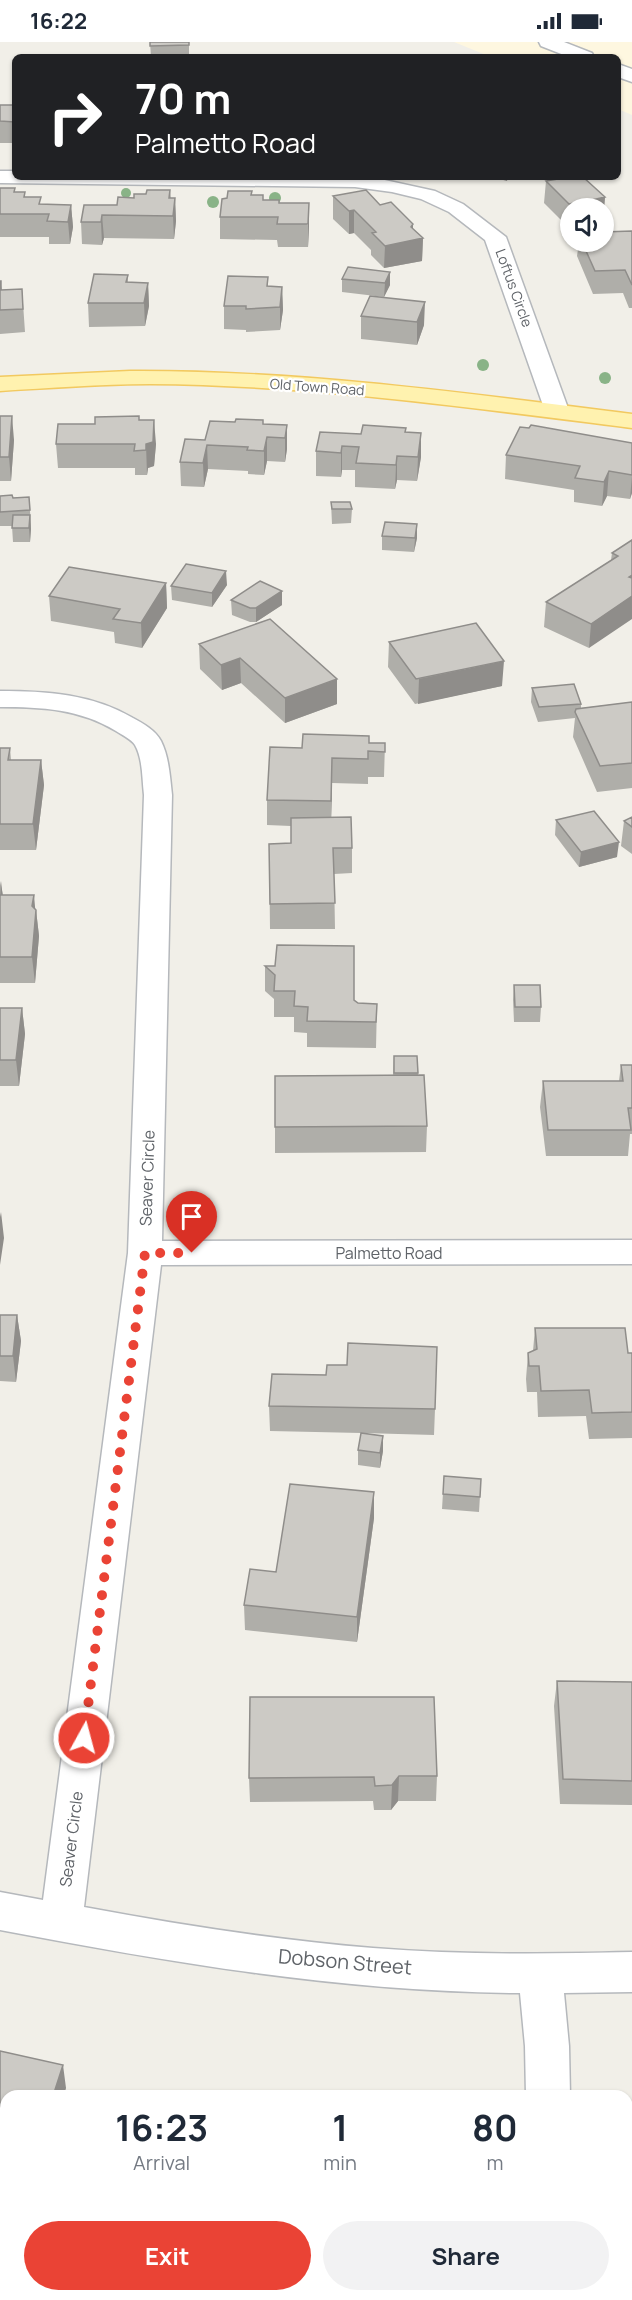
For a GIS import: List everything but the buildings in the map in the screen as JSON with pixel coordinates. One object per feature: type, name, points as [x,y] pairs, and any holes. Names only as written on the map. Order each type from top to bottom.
[{"type":"main road","name":"Old Town Road","points":[[0,384],[89,379],[172,378],[369,390],[632,421]]},
{"type":"street","points":[[548,42],[578,54]]},
{"type":"street","name":"Loftus Circle","points":[[266,180],[355,181],[392,186],[428,195],[456,208],[495,237],[557,411]]},
{"type":"street","name":"Seaver Circle","points":[[0,699],[37,699],[84,704],[120,721],[146,739],[154,766],[158,795],[145,1253],[61,1922]]},
{"type":"street","name":"Palmetto Road","points":[[145,1253],[632,1252]]},
{"type":"street","points":[[0,1911],[61,1922]]},
{"type":"street","name":"Dobson Street","points":[[61,1922],[223,1950],[373,1968],[540,1974],[632,1972]]},
{"type":"street","points":[[540,1974],[547,2046],[548,2090]]},
{"type":"shaded area","points":[[454,42],[632,42],[632,115],[621,110],[621,54],[484,54]]},
{"type":"route","points":[[84,1738],[145,1253],[192,1253]]}]
